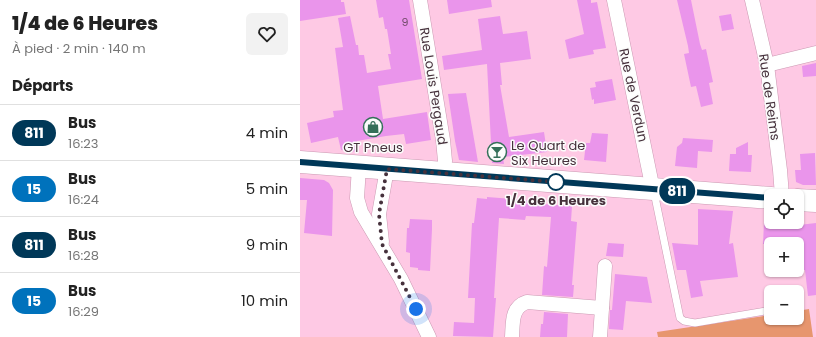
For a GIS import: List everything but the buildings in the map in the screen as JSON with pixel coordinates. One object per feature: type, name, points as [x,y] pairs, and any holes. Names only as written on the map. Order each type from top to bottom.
[{"type":"main road","points":[[300,162],[764,198]]},
{"type":"main road","points":[[804,200],[816,201]]},
{"type":"street","name":"Rue Louis Pergaud","points":[[420,0],[443,140],[445,161],[444,173]]},
{"type":"street","name":"Rue de Verdun","points":[[614,0],[653,190]]},
{"type":"street","name":"Rue de Reims","points":[[752,0],[767,65],[781,189]]},
{"type":"street","points":[[767,65],[816,53]]},
{"type":"street","points":[[359,167],[357,198],[359,205],[366,220],[382,244],[410,294],[429,337]]},
{"type":"street","points":[[382,244],[379,214],[387,169]]},
{"type":"street","points":[[600,337],[605,266]]},
{"type":"street","points":[[512,337],[515,311],[522,304],[527,302],[602,308]]},
{"type":"lane","points":[[653,190],[680,318],[684,321],[695,323],[764,311]]},
{"type":"shaded area","points":[[809,309],[813,337],[658,337],[657,332],[764,316],[764,325],[804,325],[804,310]]},
{"type":"bus line","name":"811","points":[[300,162],[764,197]]},
{"type":"place","name":"GT Pneus","points":[[373,127]]},
{"type":"place","name":"Le Quart de Six Heures","points":[[497,152]]},
{"type":"place","name":"1/4 de 6 Heures","points":[[556,182]]},
{"type":"route","points":[[416,309],[406,287],[382,244],[379,214],[387,169],[556,182]]}]
